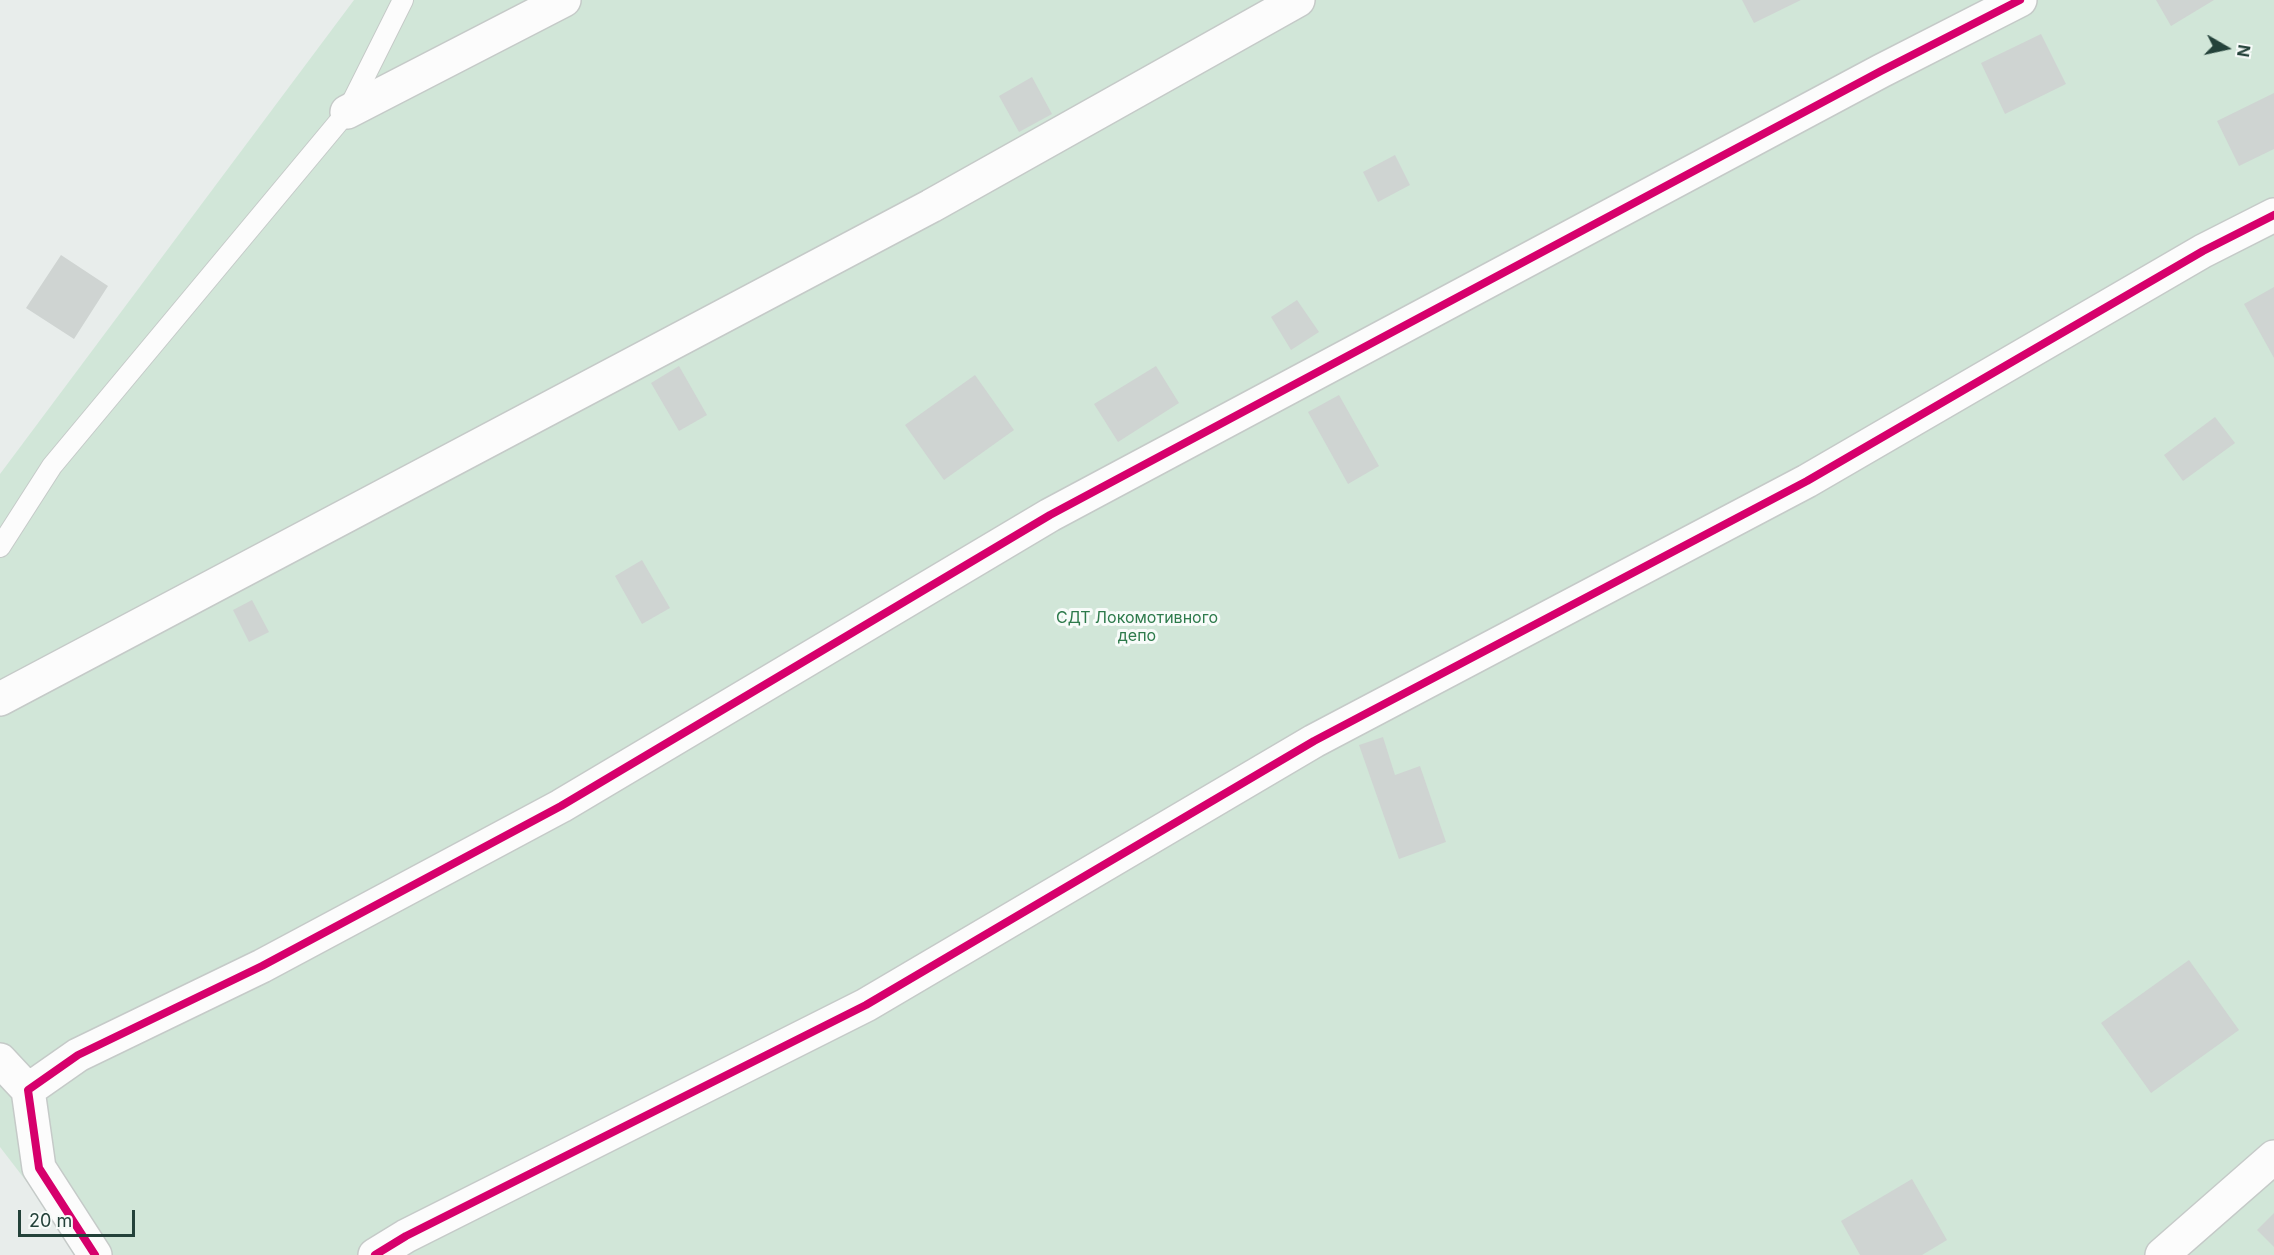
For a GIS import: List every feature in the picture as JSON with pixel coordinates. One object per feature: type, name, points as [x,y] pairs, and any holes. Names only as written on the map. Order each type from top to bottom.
[{"type":"street","points":[[347,112],[564,0]]},
{"type":"street","points":[[0,699],[931,206],[1298,0]]},
{"type":"street","points":[[28,1090],[78,1055],[262,966],[561,806],[1050,515],[1818,104],[2020,0]]},
{"type":"street","points":[[375,1255],[406,1236],[866,1005],[1314,741],[1807,481],[2203,251],[2274,215]]},
{"type":"street","points":[[0,1060],[28,1090],[39,1168],[95,1255]]},
{"type":"street","points":[[2162,1255],[2274,1157]]},
{"type":"lane","points":[[0,547],[52,466],[347,112],[403,0]]},
{"type":"green space","name":"СДТ Локомотивного депо","points":[[354,0],[2274,0],[2274,1255],[83,1255],[0,1147],[0,474]]},
{"type":"building","points":[[1742,0],[1801,0],[1754,23]]},
{"type":"building","points":[[2156,0],[2214,0],[2171,26]]},
{"type":"building","points":[[2041,34],[2066,84],[2005,114],[1981,63]]},
{"type":"building","points":[[1032,77],[1052,114],[1019,132],[999,96]]},
{"type":"building","points":[[2274,93],[2274,149],[2239,166],[2217,121]]},
{"type":"building","points":[[1395,155],[1410,185],[1378,202],[1363,172]]},
{"type":"building","points":[[61,255],[108,286],[74,339],[26,308]]},
{"type":"building","points":[[2274,287],[2274,358],[2244,304]]},
{"type":"building","points":[[1297,300],[1319,332],[1291,350],[1271,317]]},
{"type":"building","points":[[679,366],[707,415],[679,431],[651,383]]},
{"type":"building","points":[[1156,366],[1179,403],[1118,442],[1094,404]]},
{"type":"building","points":[[975,375],[1014,430],[944,480],[905,425]]},
{"type":"building","points":[[1339,395],[1379,466],[1348,484],[1308,412]]},
{"type":"building","points":[[2215,417],[2235,443],[2183,481],[2164,455]]},
{"type":"building","points":[[642,560],[670,608],[642,624],[615,576]]},
{"type":"building","points":[[252,600],[269,632],[249,642],[233,610]]},
{"type":"building","points":[[1383,737],[1395,775],[1420,766],[1446,842],[1399,859],[1359,745]]},
{"type":"building","points":[[2189,960],[2239,1030],[2151,1093],[2101,1023]]},
{"type":"building","points":[[1912,1179],[1947,1240],[1922,1255],[1860,1255],[1841,1221]]},
{"type":"building","points":[[2274,1213],[2274,1247],[2257,1230]]},
{"type":"cycle path","points":[[95,1255],[39,1168],[28,1090],[78,1055],[262,966],[561,806],[1050,515],[1881,71],[2020,0]]},
{"type":"cycle path","points":[[375,1255],[406,1236],[866,1005],[1314,741],[1807,481],[2203,251],[2274,215]]}]
